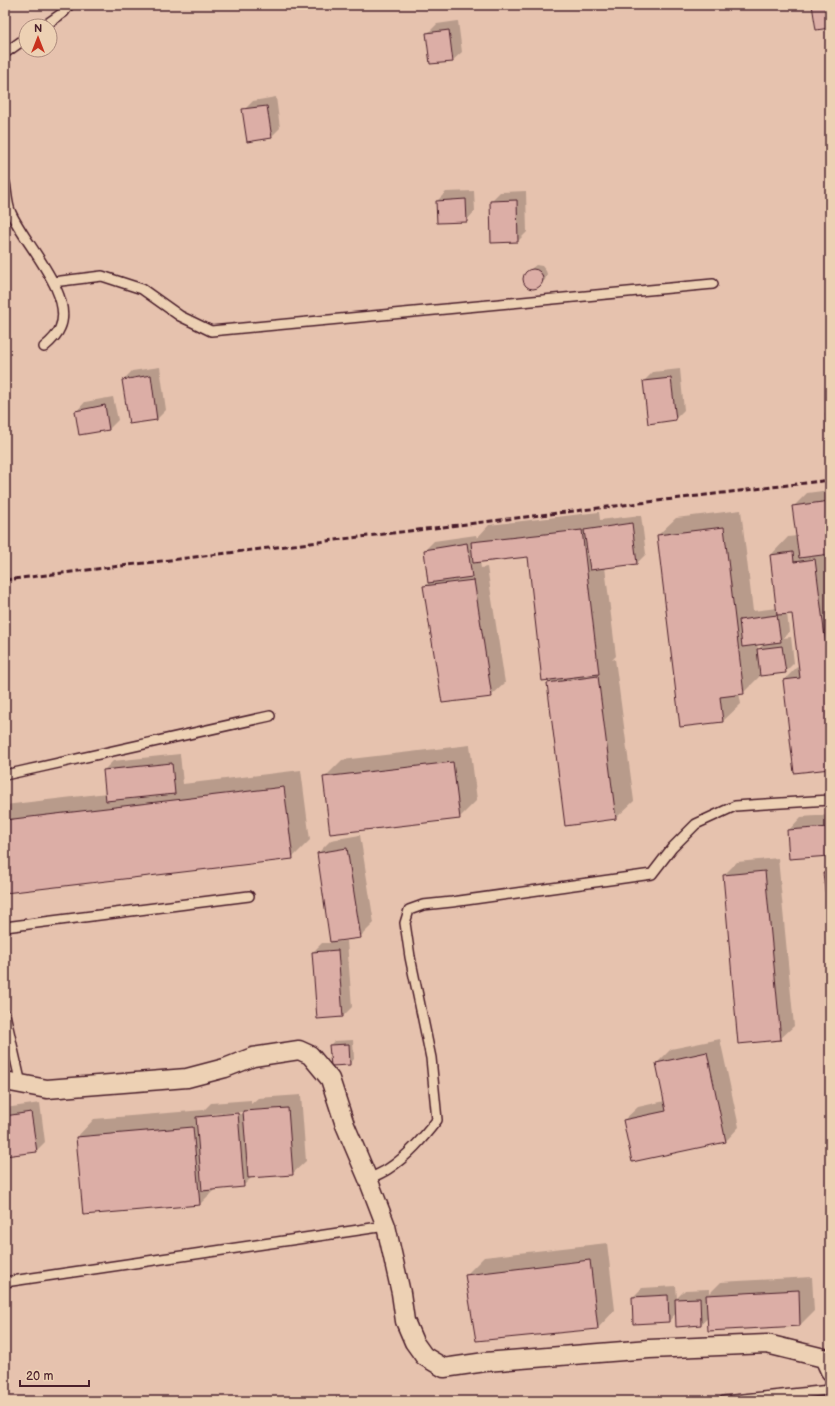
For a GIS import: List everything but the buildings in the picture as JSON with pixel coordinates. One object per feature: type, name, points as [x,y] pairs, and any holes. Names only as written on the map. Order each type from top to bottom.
[{"type":"street","points":[[13,1083],[47,1089],[187,1078],[225,1068],[253,1057],[299,1050],[310,1055],[330,1079],[345,1125],[386,1226],[401,1293],[405,1321],[414,1342],[424,1356],[444,1368],[485,1362],[649,1349],[767,1344],[824,1358],[830,1371]]},
{"type":"lane","points":[[55,18],[64,12],[69,5]]},
{"type":"lane","points":[[5,53],[18,44]]},
{"type":"lane","points":[[5,183],[10,213],[53,282],[61,301],[62,319],[60,328],[55,337],[44,347]]},
{"type":"lane","points":[[53,282],[102,276],[142,289],[180,316],[211,331],[713,284]]},
{"type":"lane","points":[[5,775],[270,716]]},
{"type":"lane","points":[[368,1179],[387,1170],[405,1156],[420,1141],[437,1120],[431,1058],[410,957],[405,923],[409,910],[423,905],[652,874],[672,848],[696,824],[735,806],[830,800]]},
{"type":"lane","points":[[5,927],[249,896]]},
{"type":"lane","points":[[5,1014],[13,1083]]},
{"type":"lane","points":[[5,1282],[386,1226]]},
{"type":"lane","points":[[724,1401],[830,1390]]},
{"type":"shaded area","points":[[5,5],[830,5],[830,1401],[5,1401]]},
{"type":"railway","points":[[5,580],[830,480]]}]
